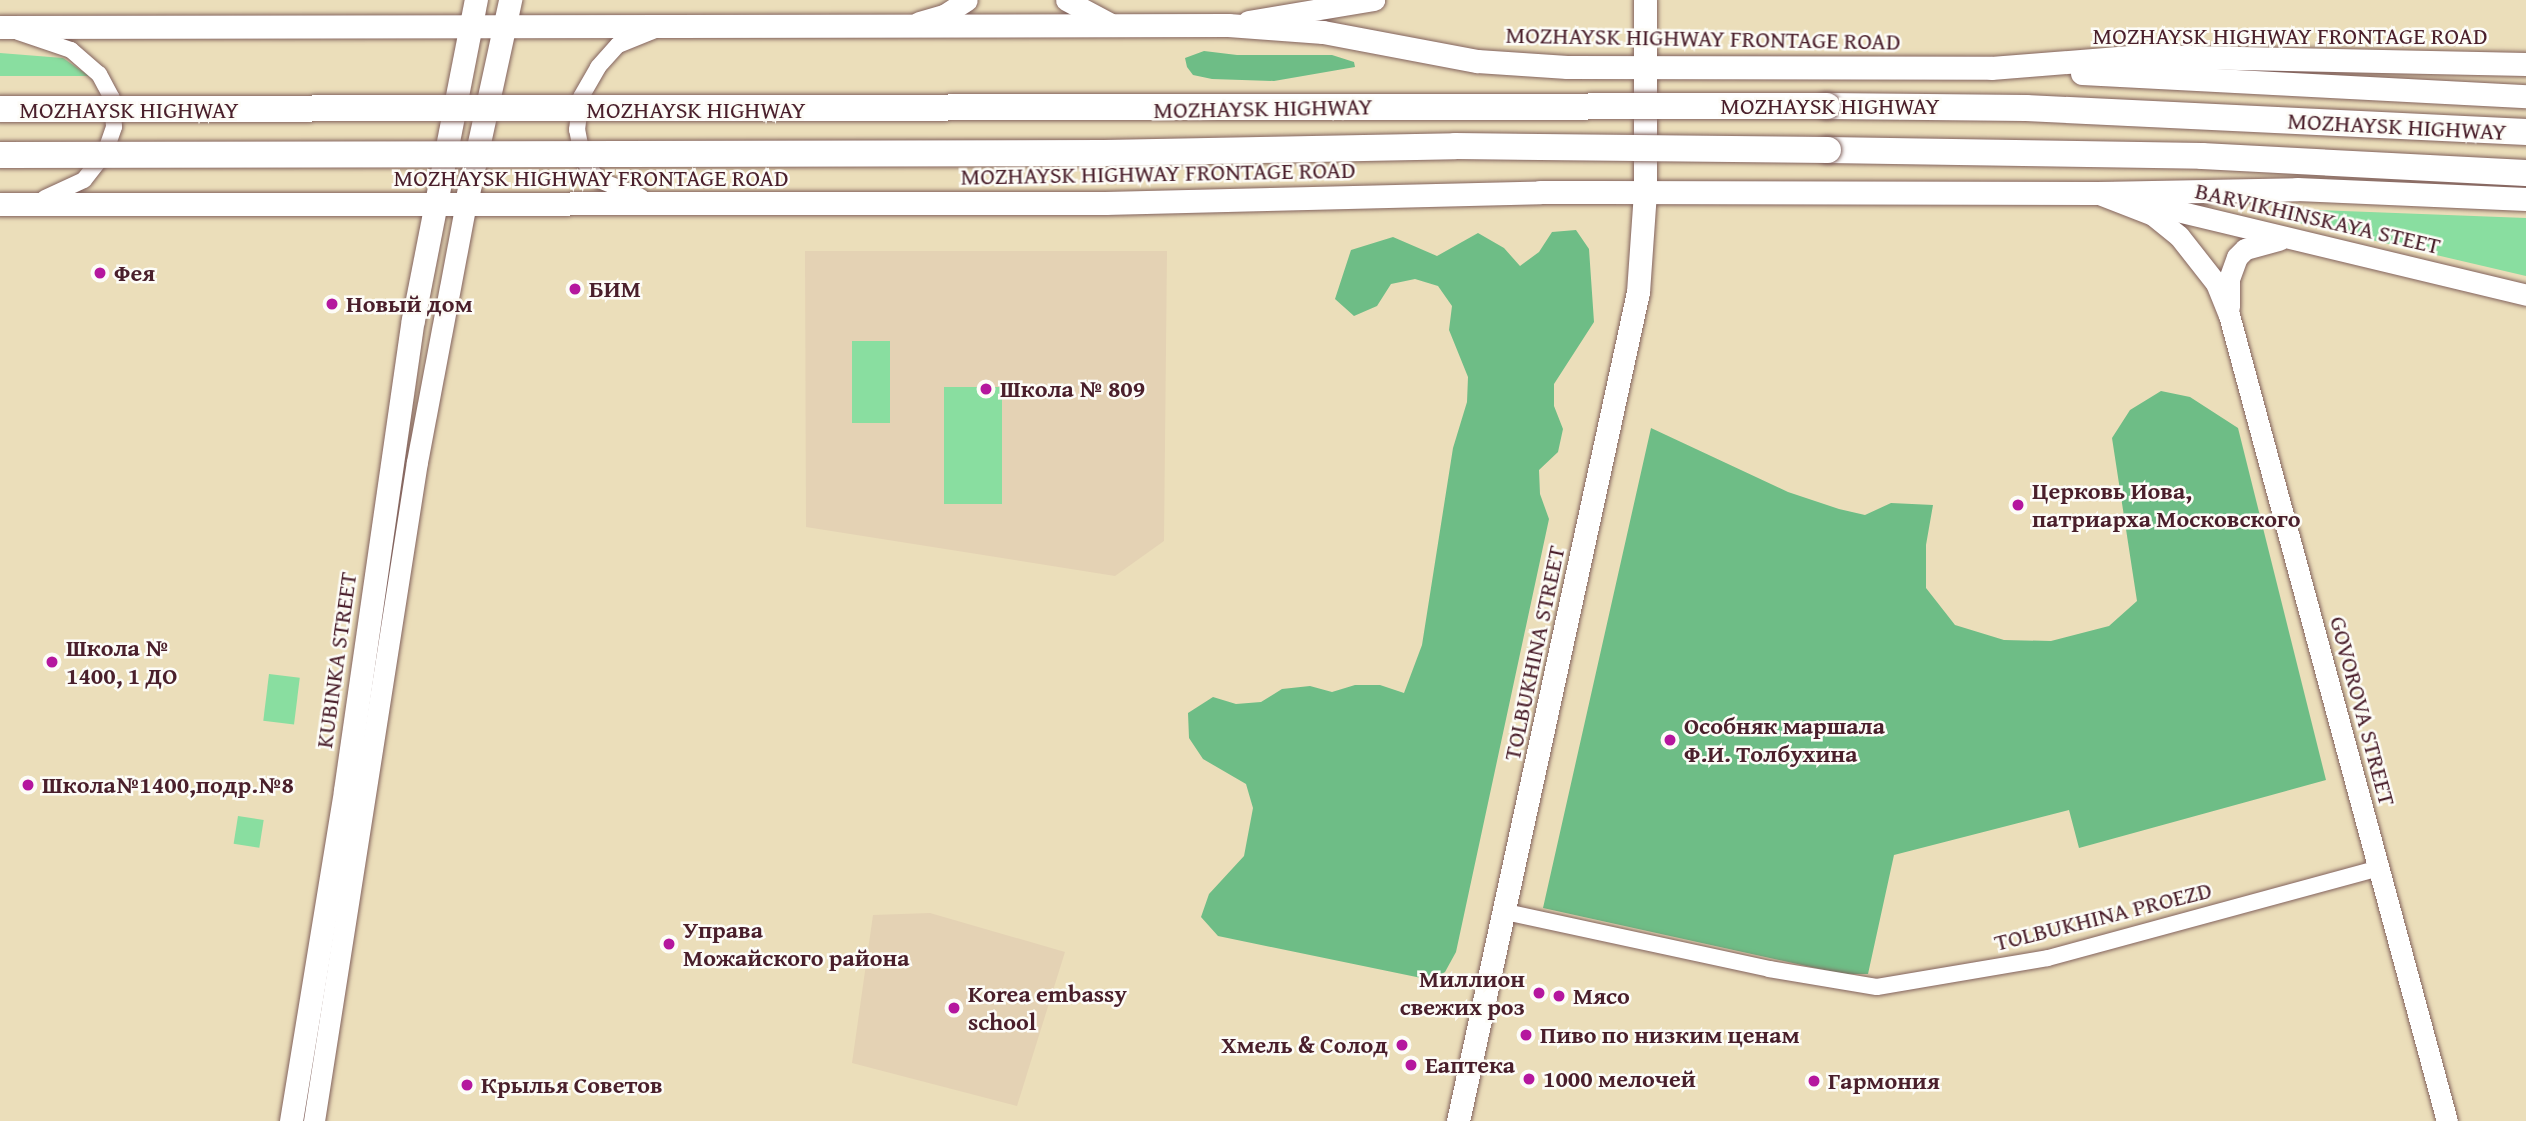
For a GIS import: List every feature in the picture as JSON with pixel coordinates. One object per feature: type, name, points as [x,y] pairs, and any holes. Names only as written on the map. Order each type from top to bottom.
[{"type":"main road","name":"KUBINKA STREET","points":[[291,1121],[432,207],[476,0]]},
{"type":"main road","points":[[465,207],[510,0]]},
{"type":"main road","name":"TOLBUKHINA STREET","points":[[1458,1121],[1506,912],[1638,292],[1645,193],[1644,0]]},
{"type":"main road","name":"MOZHAYSK HIGHWAY FRONTAGE ROAD","points":[[3,27],[682,23],[1228,24],[1323,32],[1477,61],[1646,67],[1991,68],[2143,56],[2526,64]]},
{"type":"main road","points":[[1991,68],[2526,96]]},
{"type":"main road","name":"MOZHAYSK HIGHWAY","points":[[0,109],[1827,106],[2026,108],[2526,132]]},
{"type":"main road","name":"MOZHAYSK HIGHWAY","points":[[0,155],[1104,153],[1455,146],[2202,156],[2526,173]]},
{"type":"main road","name":"MOZHAYSK HIGHWAY FRONTAGE ROAD","points":[[11,204],[465,207],[669,203],[1105,203],[1645,193],[2097,193],[2297,189],[2526,199]]},
{"type":"street","points":[[916,23],[944,15],[967,0]]},
{"type":"street","points":[[1066,0],[1109,23]]},
{"type":"street","points":[[1228,24],[1374,0]]},
{"type":"street","points":[[669,203],[621,192],[599,180],[583,160],[577,130],[581,97],[598,68],[618,45],[682,23]]},
{"type":"street","points":[[3,27],[71,50],[99,74],[113,98],[114,127],[106,153],[84,180],[60,194],[11,204]]},
{"type":"street","name":"BARVIKHINSKAYA STEET","points":[[2097,193],[2526,295]]},
{"type":"street","name":"GOVOROVA STREET","points":[[2097,193],[2153,215],[2179,236],[2216,284],[2230,315],[2447,1121]]},
{"type":"street","points":[[314,1121],[417,462],[465,207]]},
{"type":"street","name":"GOVOROVA STREET","points":[[2230,315],[2229,279],[2237,257],[2266,242],[2295,238]]},
{"type":"street","name":"TOLBUKHINA PROEZD","points":[[1506,912],[1769,969],[1877,986],[2048,958],[2379,868]]},
{"type":"shaded area","name":"Школа № 809","points":[[805,251],[1167,251],[1164,541],[1115,576],[806,527]]},
{"type":"shaded area","name":"Korea embassy school","points":[[930,913],[1065,952],[1017,1106],[852,1063],[873,915]]},
{"type":"green space","points":[[1204,51],[1237,55],[1332,55],[1354,62],[1355,67],[1274,81],[1212,79],[1193,75],[1187,67],[1185,58]]},
{"type":"green space","points":[[0,53],[63,58],[89,76],[0,76]]},
{"type":"green space","points":[[2291,209],[2526,218],[2526,276],[2282,219]]},
{"type":"green space","points":[[1576,230],[1589,249],[1594,322],[1554,384],[1554,406],[1563,429],[1558,452],[1539,470],[1540,494],[1549,519],[1456,952],[1445,972],[1431,980],[1218,936],[1201,917],[1209,894],[1244,856],[1253,808],[1246,784],[1203,759],[1189,738],[1188,713],[1213,697],[1236,704],[1261,702],[1282,689],[1310,686],[1332,692],[1355,685],[1380,685],[1404,693],[1422,645],[1453,448],[1467,402],[1468,377],[1449,330],[1452,306],[1438,286],[1415,279],[1391,284],[1377,306],[1354,316],[1335,299],[1351,250],[1393,237],[1437,256],[1478,233],[1504,248],[1520,266],[1539,252],[1552,232]]},
{"type":"green space","points":[[852,341],[890,341],[890,423],[852,423]]},
{"type":"green space","points":[[944,387],[1002,387],[1002,504],[944,504]]},
{"type":"green space","points":[[2161,391],[2190,397],[2238,428],[2326,780],[2079,848],[2069,810],[1894,855],[1868,974],[1843,974],[1543,908],[1651,428],[1788,492],[1839,509],[1865,515],[1891,503],[1933,505],[1926,545],[1926,588],[1955,625],[2004,640],[2051,641],[2109,626],[2137,601],[2112,438],[2130,410]]},
{"type":"green space","points":[[269,674],[300,678],[294,724],[263,721]]},
{"type":"green space","points":[[238,816],[264,820],[259,848],[234,844]]},
{"type":"place","name":"Фея","points":[[100,273]]},
{"type":"place","name":"БИМ","points":[[575,289]]},
{"type":"place","name":"Новый дом","points":[[332,304]]},
{"type":"place","name":"Школа № 809","points":[[986,389]]},
{"type":"place","name":"Церковь Иова, патриарха Московского","points":[[2018,505]]},
{"type":"place","name":"Школа № 1400, 1 ДО","points":[[52,662]]},
{"type":"place","name":"Особняк маршала Ф.И. Толбухина","points":[[1670,740]]},
{"type":"place","name":"Школа№1400,подр.№8","points":[[28,785]]},
{"type":"place","name":"Управа Можайского района","points":[[669,944]]},
{"type":"place","name":"Миллион свежих роз","points":[[1539,993]]},
{"type":"place","name":"Мясо","points":[[1559,996]]},
{"type":"place","name":"Korea embassy school","points":[[954,1008]]},
{"type":"place","name":"Пиво по низким ценам","points":[[1526,1035]]},
{"type":"place","name":"Хмель & Солод","points":[[1402,1045]]},
{"type":"place","name":"Еаптека","points":[[1411,1065]]},
{"type":"place","name":"1000 мелочей","points":[[1529,1079]]},
{"type":"place","name":"Гармония","points":[[1814,1081]]},
{"type":"place","name":"Крылья Советов","points":[[467,1085]]}]
